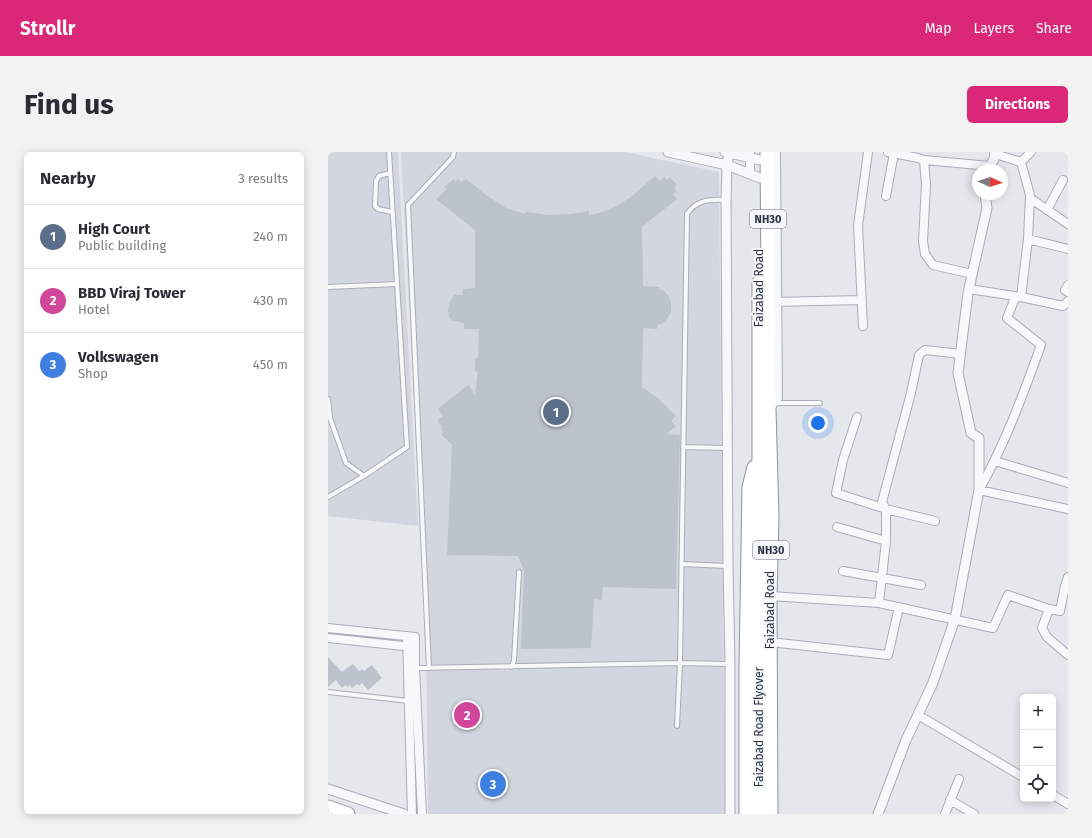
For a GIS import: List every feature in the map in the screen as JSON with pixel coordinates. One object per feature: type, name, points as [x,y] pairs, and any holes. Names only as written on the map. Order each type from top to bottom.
[{"type":"highway","name":"Faizabad Road","points":[[757,155],[768,286],[773,302],[771,406],[772,518],[770,596],[771,814]]},
{"type":"highway","name":"Faizabad Road","points":[[757,155],[755,176],[759,447]]},
{"type":"highway","name":"Faizabad Road Flyover","points":[[759,447],[759,814]]},
{"type":"highway","name":"NH30","points":[[746,814],[746,667],[749,487],[759,447]]},
{"type":"highway","points":[[328,807],[348,814]]},
{"type":"street","points":[[668,152],[727,165],[755,176]]},
{"type":"street","points":[[730,814],[730,664],[727,448],[727,152],[757,155]]},
{"type":"street","points":[[776,152],[773,302],[862,300]]},
{"type":"street","points":[[863,326],[858,226],[868,152]]},
{"type":"street","points":[[886,196],[891,152],[924,160],[972,166]]},
{"type":"street","points":[[1021,162],[1031,152]]},
{"type":"street","points":[[991,164],[995,153],[1021,162]]},
{"type":"street","points":[[924,160],[926,185],[923,241],[925,254],[933,265],[972,274]]},
{"type":"street","points":[[1021,162],[1030,198],[1028,239],[1021,297]]},
{"type":"street","points":[[1047,210],[1063,180]]},
{"type":"street","points":[[1030,198],[1068,224]]},
{"type":"street","points":[[880,813],[906,740],[932,685],[955,619],[979,490],[978,438],[971,433],[958,373],[969,289],[987,208],[986,200]]},
{"type":"street","points":[[1028,239],[1068,249]]},
{"type":"street","points":[[1068,285],[1065,290],[1068,292]]},
{"type":"street","points":[[969,289],[1066,306]]},
{"type":"street","points":[[979,490],[995,461],[1007,434],[1041,345],[1007,318],[1015,298],[1021,297]]},
{"type":"street","points":[[879,603],[886,541],[886,509],[882,502],[911,393],[919,355],[925,350],[961,354]]},
{"type":"street","points":[[857,417],[843,460],[836,493],[886,509],[935,521]]},
{"type":"street","points":[[995,461],[1068,484]]},
{"type":"street","points":[[979,490],[1068,509]]},
{"type":"street","points":[[837,527],[886,541]]},
{"type":"street","points":[[843,570],[921,585]]},
{"type":"street","points":[[770,596],[879,603],[993,628],[1008,595],[1049,609],[1060,611],[1067,587],[1068,576]]},
{"type":"street","points":[[770,642],[888,655],[899,607]]},
{"type":"street","points":[[1049,609],[1042,628],[1047,637],[1068,655]]},
{"type":"street","points":[[328,628],[415,637],[412,647],[409,701],[412,814]]},
{"type":"street","points":[[328,638],[412,647]]},
{"type":"street","points":[[412,647],[415,668],[422,814]]},
{"type":"street","points":[[918,715],[1020,775]]},
{"type":"street","points":[[945,814],[959,779]]},
{"type":"street","points":[[328,789],[404,814]]},
{"type":"street","points":[[1056,797],[1068,804]]},
{"type":"street","points":[[950,800],[974,814]]},
{"type":"lane","points":[[328,497],[364,476],[406,447],[389,152]]},
{"type":"lane","points":[[429,668],[408,205],[453,157],[454,152]]},
{"type":"lane","points":[[390,173],[379,176],[376,181],[375,206],[378,209],[392,212]]},
{"type":"lane","points":[[677,726],[682,564],[687,214],[691,207],[697,203],[712,199],[726,200]]},
{"type":"lane","points":[[328,287],[397,284]]},
{"type":"lane","points":[[328,399],[330,418],[346,463],[364,476]]},
{"type":"lane","points":[[771,406],[820,403]]},
{"type":"lane","points":[[683,447],[727,448]]},
{"type":"lane","points":[[682,564],[728,566]]},
{"type":"lane","points":[[512,667],[514,660],[519,572]]},
{"type":"lane","points":[[415,668],[730,664]]},
{"type":"lane","points":[[328,692],[409,701]]},
{"type":"shaded area","points":[[328,152],[398,152],[418,526],[328,516]]},
{"type":"shaded area","points":[[401,152],[625,152],[719,172],[725,814],[428,814],[426,629]]},
{"type":"building","points":[[655,176],[660,182],[664,177],[667,180],[670,177],[677,185],[674,188],[677,191],[673,194],[677,199],[642,227],[643,286],[659,287],[659,289],[663,290],[668,295],[671,303],[671,311],[668,318],[657,326],[657,329],[643,328],[642,387],[659,399],[676,416],[671,421],[676,426],[667,434],[680,435],[676,589],[603,587],[602,600],[594,599],[591,648],[521,649],[524,570],[518,556],[447,555],[452,445],[441,434],[443,432],[441,428],[442,426],[437,420],[443,416],[438,409],[469,385],[475,395],[478,371],[475,372],[475,358],[478,358],[479,329],[464,329],[464,323],[453,321],[449,317],[448,310],[449,304],[454,295],[463,295],[463,289],[475,288],[475,230],[436,199],[447,189],[444,187],[454,179],[455,182],[458,179],[461,182],[466,179],[486,195],[506,208],[525,214],[525,212],[549,215],[571,214],[589,211],[589,215],[615,207],[631,197]]},
{"type":"building","points":[[328,657],[342,672],[353,664],[359,671],[362,669],[364,671],[372,665],[382,678],[368,690],[362,683],[359,686],[357,684],[352,688],[350,685],[348,687],[346,685],[342,688],[336,680],[328,687]]},
{"type":"place","name":"High Court","points":[[556,412]]},
{"type":"place","name":"BBD Viraj Tower","points":[[467,715]]},
{"type":"place","name":"Volkswagen","points":[[493,784]]}]
